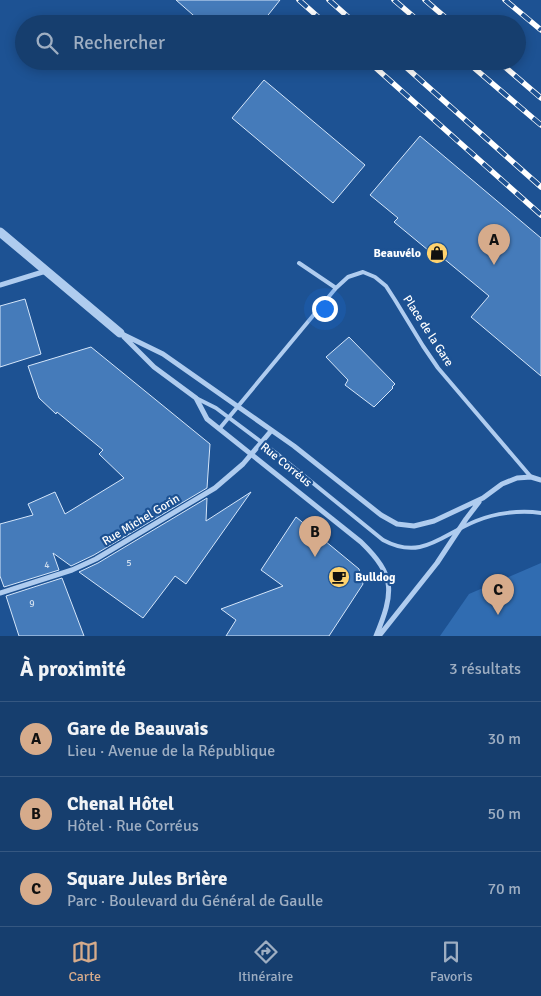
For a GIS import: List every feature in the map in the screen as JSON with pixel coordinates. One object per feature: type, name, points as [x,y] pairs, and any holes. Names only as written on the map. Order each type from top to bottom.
[{"type":"street","name":"Rue Corréus","points":[[0,232],[120,333],[154,367],[196,398],[208,419],[361,542],[380,562],[387,574],[389,597],[378,636]]},
{"type":"street","points":[[0,285],[46,270]]},
{"type":"street","name":"Rue Corréus","points":[[120,333],[163,354],[309,457],[381,515],[397,524],[414,526],[434,521],[483,498]]},
{"type":"street","name":"Rue Michel Gorin","points":[[0,593],[72,570],[96,559],[215,488],[232,475],[271,431]]},
{"type":"street","points":[[378,636],[437,563],[459,529],[483,498],[508,481],[517,478],[531,477],[541,480]]},
{"type":"lane","points":[[299,263],[336,288]]},
{"type":"lane","name":"Place de la Gare","points":[[220,428],[336,288],[348,277],[363,272],[375,277],[386,286],[422,346],[438,368],[531,477]]},
{"type":"lane","points":[[196,398],[229,417],[288,462],[383,540],[391,544],[410,549],[421,547],[488,517],[521,512],[541,513]]},
{"type":"shaded area","points":[[541,563],[541,636],[440,636],[469,594]]},
{"type":"building","points":[[176,0],[280,0],[268,15],[193,15]]},
{"type":"building","points":[[264,80],[365,165],[333,203],[232,118]]},
{"type":"building","points":[[420,136],[541,238],[541,376],[471,317],[489,296],[437,253],[434,255],[394,222],[398,218],[370,195]]},
{"type":"building","points":[[25,299],[41,354],[0,367],[0,306]]},
{"type":"building","points":[[349,337],[395,384],[374,407],[345,385],[348,380],[326,357]]},
{"type":"building","points":[[91,347],[210,444],[207,488],[94,555],[71,566],[53,553],[59,570],[4,587],[0,576],[0,524],[33,515],[28,504],[55,492],[65,514],[124,478],[99,454],[103,450],[57,412],[56,414],[39,398],[28,366]]},
{"type":"building","points":[[251,492],[186,584],[175,576],[143,618],[79,572],[98,563],[207,498],[206,521]]},
{"type":"building","points":[[296,517],[359,569],[363,584],[329,636],[226,636],[236,620],[221,609],[283,586],[261,570]]},
{"type":"building","points":[[62,578],[84,636],[19,636],[6,596]]},
{"type":"railway","points":[[299,0],[316,15]]},
{"type":"railway","points":[[329,0],[346,15]]},
{"type":"railway","points":[[394,0],[412,15]]},
{"type":"railway","points":[[425,0],[442,15]]},
{"type":"railway","points":[[505,0],[523,15]]},
{"type":"railway","points":[[526,18],[541,30]]},
{"type":"railway","points":[[378,70],[541,215]]},
{"type":"railway","points":[[409,70],[541,187]]},
{"type":"railway","points":[[477,70],[541,125]]},
{"type":"railway","points":[[508,70],[541,98]]},
{"type":"place","name":"Beauvélo","points":[[437,253]]},
{"type":"place","name":"Gare de Beauvais","points":[[494,265]]},
{"type":"place","name":"Chenal Hôtel","points":[[315,557]]},
{"type":"place","name":"Bulldog","points":[[339,577]]},
{"type":"place","name":"Square Jules Brière","points":[[498,615]]}]
